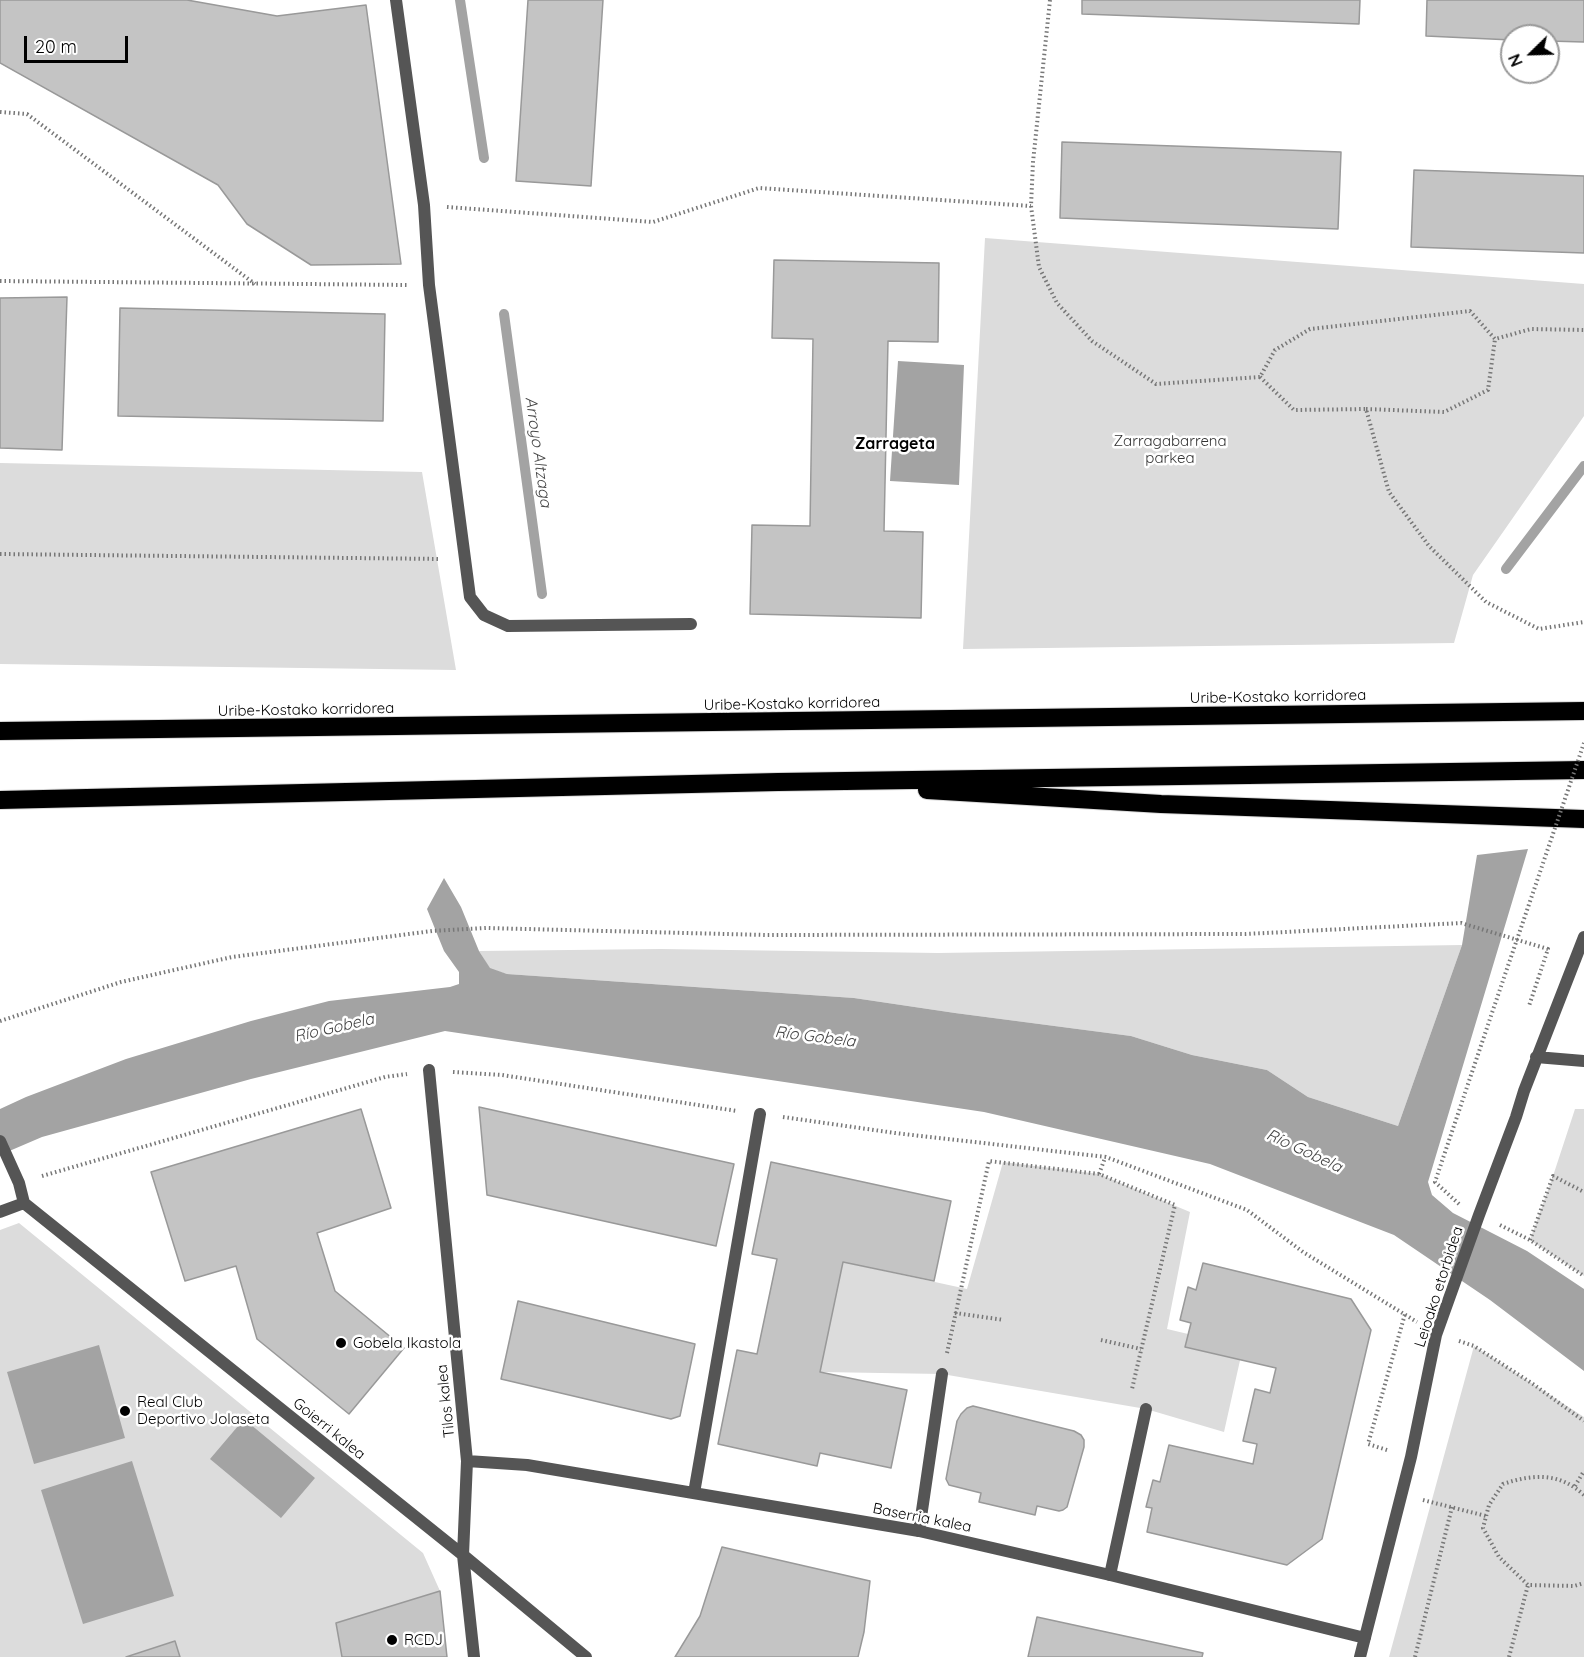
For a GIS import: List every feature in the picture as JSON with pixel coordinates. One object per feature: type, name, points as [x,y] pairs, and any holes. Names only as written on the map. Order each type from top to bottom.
[{"type":"highway","name":"Uribe-Kostako korridorea","points":[[0,731],[1584,711]]},
{"type":"highway","points":[[0,800],[778,782],[1584,770]]},
{"type":"highway","points":[[778,782],[1161,804],[1584,819]]},
{"type":"street","points":[[396,0],[424,205],[429,285],[470,597],[484,615],[508,626],[690,624]]},
{"type":"street","name":"Leioako etorbidea","points":[[1360,1657],[1411,1457],[1436,1335],[1536,1057],[1584,937]]},
{"type":"street","points":[[1536,1057],[1584,1061]]},
{"type":"street","name":"Tilos kalea","points":[[429,1070],[467,1461],[463,1555],[474,1657]]},
{"type":"street","points":[[694,1493],[760,1114]]},
{"type":"street","points":[[0,1141],[19,1183],[24,1203],[0,1212]]},
{"type":"street","name":"Goierri kalea","points":[[24,1203],[463,1555],[586,1657]]},
{"type":"street","points":[[919,1531],[942,1374]]},
{"type":"street","points":[[1110,1575],[1146,1409]]},
{"type":"street","name":"Baserria kalea","points":[[467,1461],[527,1464],[919,1531],[1365,1638]]},
{"type":"path","points":[[1050,0],[1033,162],[1031,206],[1039,267],[1056,303],[1092,341],[1156,384],[1260,377],[1294,410],[1366,409],[1444,412],[1488,390],[1495,339],[1470,311],[1310,329],[1275,350],[1260,377]]},
{"type":"path","points":[[0,112],[27,114],[255,284]]},
{"type":"path","points":[[424,205],[653,222],[759,188],[1031,206]]},
{"type":"path","points":[[0,281],[429,285]]},
{"type":"path","points":[[1495,339],[1531,329],[1584,330]]},
{"type":"path","points":[[1366,409],[1389,492],[1429,546],[1486,602],[1539,629],[1584,622]]},
{"type":"path","points":[[0,554],[466,559]]},
{"type":"path","points":[[1584,744],[1435,1182],[1460,1206],[1530,1240],[1584,1276]]},
{"type":"path","points":[[0,1021],[121,982],[232,957],[432,931],[486,928],[766,935],[1235,934],[1461,923],[1528,943]]},
{"type":"path","points":[[1099,1174],[1106,1157]]},
{"type":"path","points":[[942,1374],[989,1161],[1099,1174],[1175,1205],[1130,1396]]},
{"type":"path","points":[[1530,1240],[1553,1176],[1584,1192]]},
{"type":"path","points":[[955,1313],[1004,1320]]},
{"type":"path","points":[[1405,1314],[1368,1444],[1411,1457]]},
{"type":"path","points":[[1436,1335],[1473,1346],[1533,1384],[1584,1421]]},
{"type":"path","points":[[1101,1340],[1141,1349]]},
{"type":"path","points":[[1575,1486],[1584,1471]]},
{"type":"path","points":[[1584,1495],[1575,1486],[1547,1476],[1523,1478],[1503,1484],[1489,1505],[1483,1528],[1499,1557],[1528,1585],[1574,1586],[1584,1583]]},
{"type":"path","points":[[1402,1495],[1486,1516]]},
{"type":"path","points":[[1415,1657],[1452,1508]]},
{"type":"path","points":[[1509,1657],[1528,1585]]},
{"type":"green space","name":"Zarragabarrena parkea","points":[[985,238],[1584,284],[1584,416],[1473,575],[1454,643],[963,649]]},
{"type":"green space","points":[[0,463],[422,472],[456,670],[0,664]]},
{"type":"green space","points":[[1462,945],[1398,1126],[1308,1097],[1267,1070],[1192,1055],[1131,1036],[854,998],[507,974],[490,969],[479,951],[661,949],[938,953]]},
{"type":"green space","points":[[1575,1109],[1584,1109],[1584,1276],[1530,1240]]},
{"type":"green space","points":[[1003,1162],[1099,1174],[1190,1212],[1167,1329],[1243,1347],[1224,1432],[1146,1409],[942,1374],[820,1372],[843,1262],[967,1289]]},
{"type":"green space","name":"Real Club Deportivo Jolaseta","points":[[19,1223],[423,1553],[440,1591],[447,1657],[0,1657],[0,1230]]},
{"type":"green space","points":[[1474,1346],[1584,1417],[1584,1657],[1389,1657]]},
{"type":"water","points":[[898,361],[964,365],[959,485],[890,481]]},
{"type":"water","name":"Río Gobela","points":[[1528,849],[1428,1182],[1432,1195],[1453,1213],[1527,1251],[1584,1289],[1584,1371],[1490,1300],[1394,1235],[1210,1164],[984,1112],[445,1031],[251,1079],[42,1137],[0,1155],[0,1109],[126,1059],[251,1021],[329,1001],[450,987],[459,984],[459,972],[444,951],[427,909],[444,878],[461,907],[479,951],[490,968],[507,974],[854,998],[1131,1036],[1192,1055],[1267,1070],[1308,1097],[1398,1126],[1462,945],[1477,855]]},
{"type":"water","points":[[99,1345],[125,1438],[34,1464],[7,1372]]},
{"type":"water","points":[[244,1419],[315,1478],[281,1518],[210,1459]]},
{"type":"water","points":[[132,1461],[174,1596],[83,1624],[41,1490]]},
{"type":"building","points":[[0,0],[187,0],[277,16],[366,5],[401,264],[311,265],[247,224],[218,185],[0,63]]},
{"type":"building","points":[[528,0],[603,0],[591,186],[516,181]]},
{"type":"building","points":[[1082,0],[1360,0],[1359,24],[1082,14]]},
{"type":"building","points":[[1427,0],[1584,0],[1584,42],[1560,41],[1560,24],[1500,24],[1500,39],[1426,36]]},
{"type":"building","points":[[1062,142],[1341,152],[1338,229],[1060,218]]},
{"type":"building","points":[[1414,170],[1584,176],[1584,253],[1411,247]]},
{"type":"building","points":[[774,260],[939,263],[938,342],[888,341],[884,531],[923,532],[921,618],[750,614],[752,525],[810,526],[813,339],[772,338]]},
{"type":"building","points":[[67,297],[62,450],[0,448],[0,298]]},
{"type":"building","points":[[120,308],[385,314],[383,421],[118,416]]},
{"type":"building","points":[[479,1107],[734,1164],[716,1246],[487,1195]]},
{"type":"building","points":[[361,1109],[391,1208],[317,1233],[335,1291],[404,1348],[349,1414],[257,1339],[236,1266],[185,1281],[151,1172]]},
{"type":"building","points":[[771,1162],[951,1201],[934,1281],[843,1262],[820,1372],[907,1390],[891,1468],[820,1453],[817,1466],[718,1444],[737,1350],[757,1354],[777,1259],[752,1254]]},
{"type":"building","points":[[1203,1263],[1351,1299],[1371,1330],[1322,1539],[1287,1565],[1147,1532],[1152,1508],[1146,1507],[1153,1480],[1160,1482],[1169,1445],[1253,1464],[1257,1444],[1243,1441],[1255,1389],[1270,1393],[1276,1368],[1185,1347],[1191,1323],[1180,1320],[1188,1287],[1196,1290]]},
{"type":"building","points":[[518,1301],[695,1344],[680,1416],[671,1419],[501,1379]]},
{"type":"building","points":[[973,1406],[1074,1431],[1081,1435],[1084,1447],[1067,1507],[1059,1511],[1037,1506],[1035,1515],[979,1502],[981,1493],[949,1485],[946,1479],[957,1421],[967,1408]]},
{"type":"building","points":[[722,1547],[870,1581],[864,1632],[858,1657],[675,1657],[700,1616]]},
{"type":"building","name":"RCDJ","points":[[440,1591],[447,1657],[342,1657],[336,1623]]},
{"type":"building","points":[[1037,1617],[1203,1653],[1202,1657],[1028,1657]]},
{"type":"building","points":[[175,1641],[180,1657],[126,1657]]},
{"type":"waterway","name":"Arroyo Altzaga","points":[[460,0],[484,158]]},
{"type":"waterway","name":"Arroyo Altzaga","points":[[504,314],[542,594]]},
{"type":"waterway","points":[[1506,569],[1584,466]]},
{"type":"place","name":"Gobela Ikastola","points":[[341,1343]]},
{"type":"place","name":"Real Club Deportivo Jolaseta","points":[[125,1411]]},
{"type":"place","name":"RCDJ","points":[[392,1640]]},
{"type":"district","name":"Zarrageta","points":[[895,444]]}]
